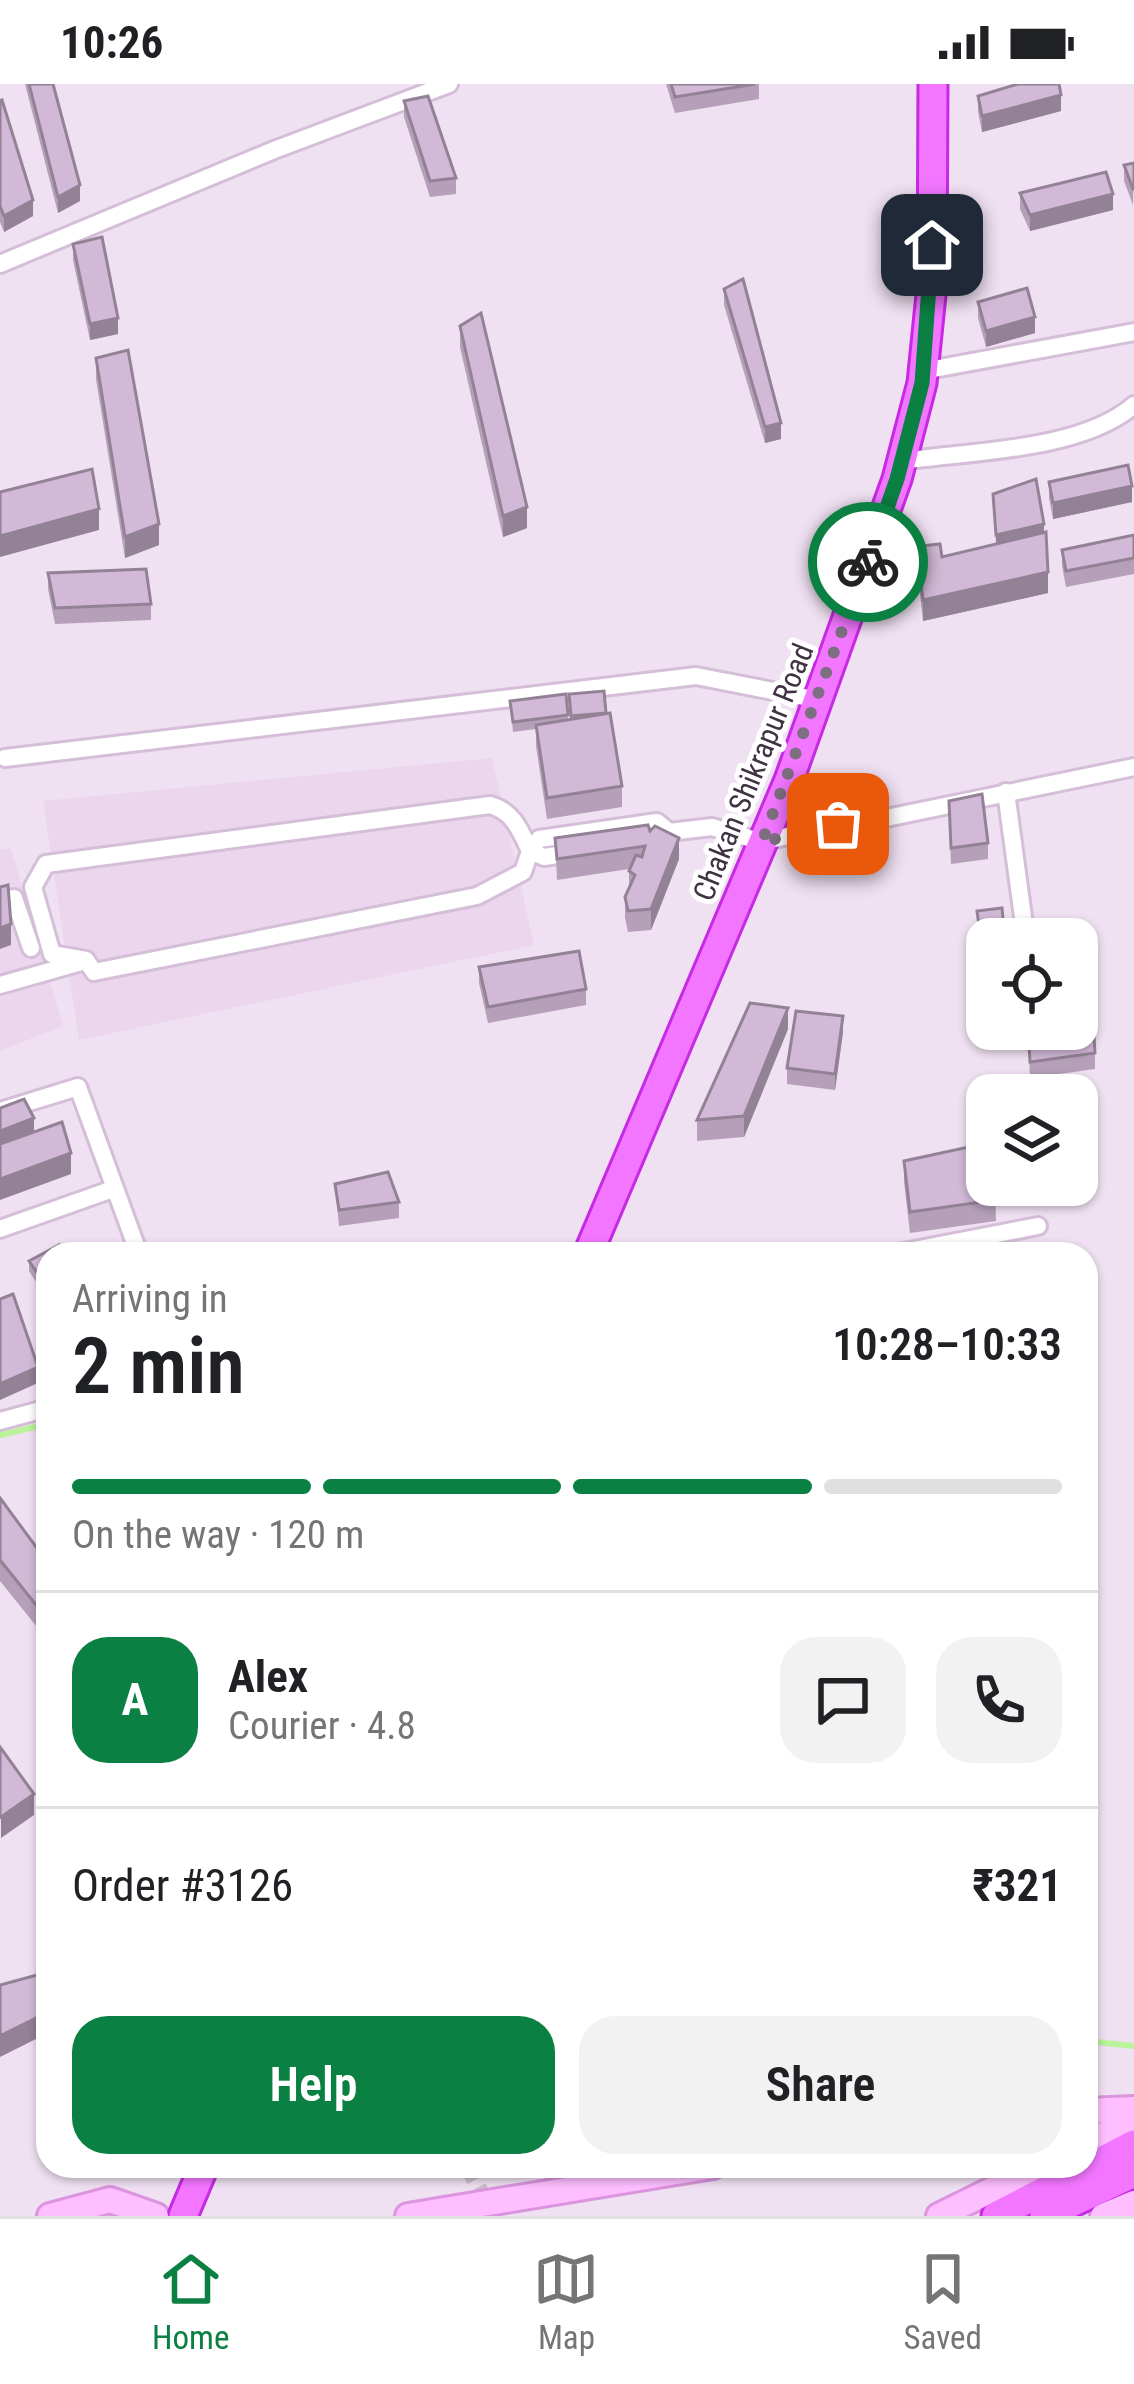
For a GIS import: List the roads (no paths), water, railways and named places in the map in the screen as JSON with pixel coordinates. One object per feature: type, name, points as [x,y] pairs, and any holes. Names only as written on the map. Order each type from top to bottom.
[{"type":"highway","name":"Chakan Shikrapur Road","points":[[593,1242],[819,700],[902,461],[923,371],[932,285],[933,84]]},
{"type":"highway","points":[[1098,2163],[1134,2144]]},
{"type":"highway","points":[[1044,2216],[1134,2173]]},
{"type":"highway","points":[[183,2216],[199,2178]]},
{"type":"highway","points":[[996,2216],[1069,2178]]},
{"type":"main road","points":[[1098,2110],[1134,2109]]},
{"type":"main road","points":[[1098,2137],[1134,2120]]},
{"type":"main road","points":[[408,2216],[640,2178]]},
{"type":"main road","points":[[939,2216],[1016,2178]]},
{"type":"main road","points":[[50,2216],[110,2200],[156,2216]]},
{"type":"main road","points":[[1103,2216],[1134,2203]]},
{"type":"street","points":[[0,264],[274,149],[449,84]]},
{"type":"street","points":[[923,371],[1134,332]]},
{"type":"street","points":[[902,461],[1074,437],[1118,419],[1134,405]]},
{"type":"street","points":[[5,758],[696,676],[819,700]]},
{"type":"street","points":[[530,851],[523,872],[476,896],[94,972],[86,960],[52,955],[32,887],[46,864],[490,805],[504,809],[530,851],[544,857],[662,840],[669,832],[712,827],[762,842],[1134,767]]},
{"type":"street","points":[[1006,792],[1023,918]]},
{"type":"street","points":[[0,902],[14,898],[31,947]]},
{"type":"street","points":[[0,985],[86,960]]},
{"type":"street","points":[[0,1111],[77,1087],[134,1242]]},
{"type":"street","points":[[0,1229],[113,1189]]},
{"type":"street","points":[[955,1242],[1038,1226]]},
{"type":"street","points":[[0,1421],[36,1411]]},
{"type":"waterway","points":[[0,1435],[36,1427]]},
{"type":"waterway","points":[[1098,2042],[1134,2046]]},
{"type":"tunnel","points":[[473,2178],[487,2203]]}]
